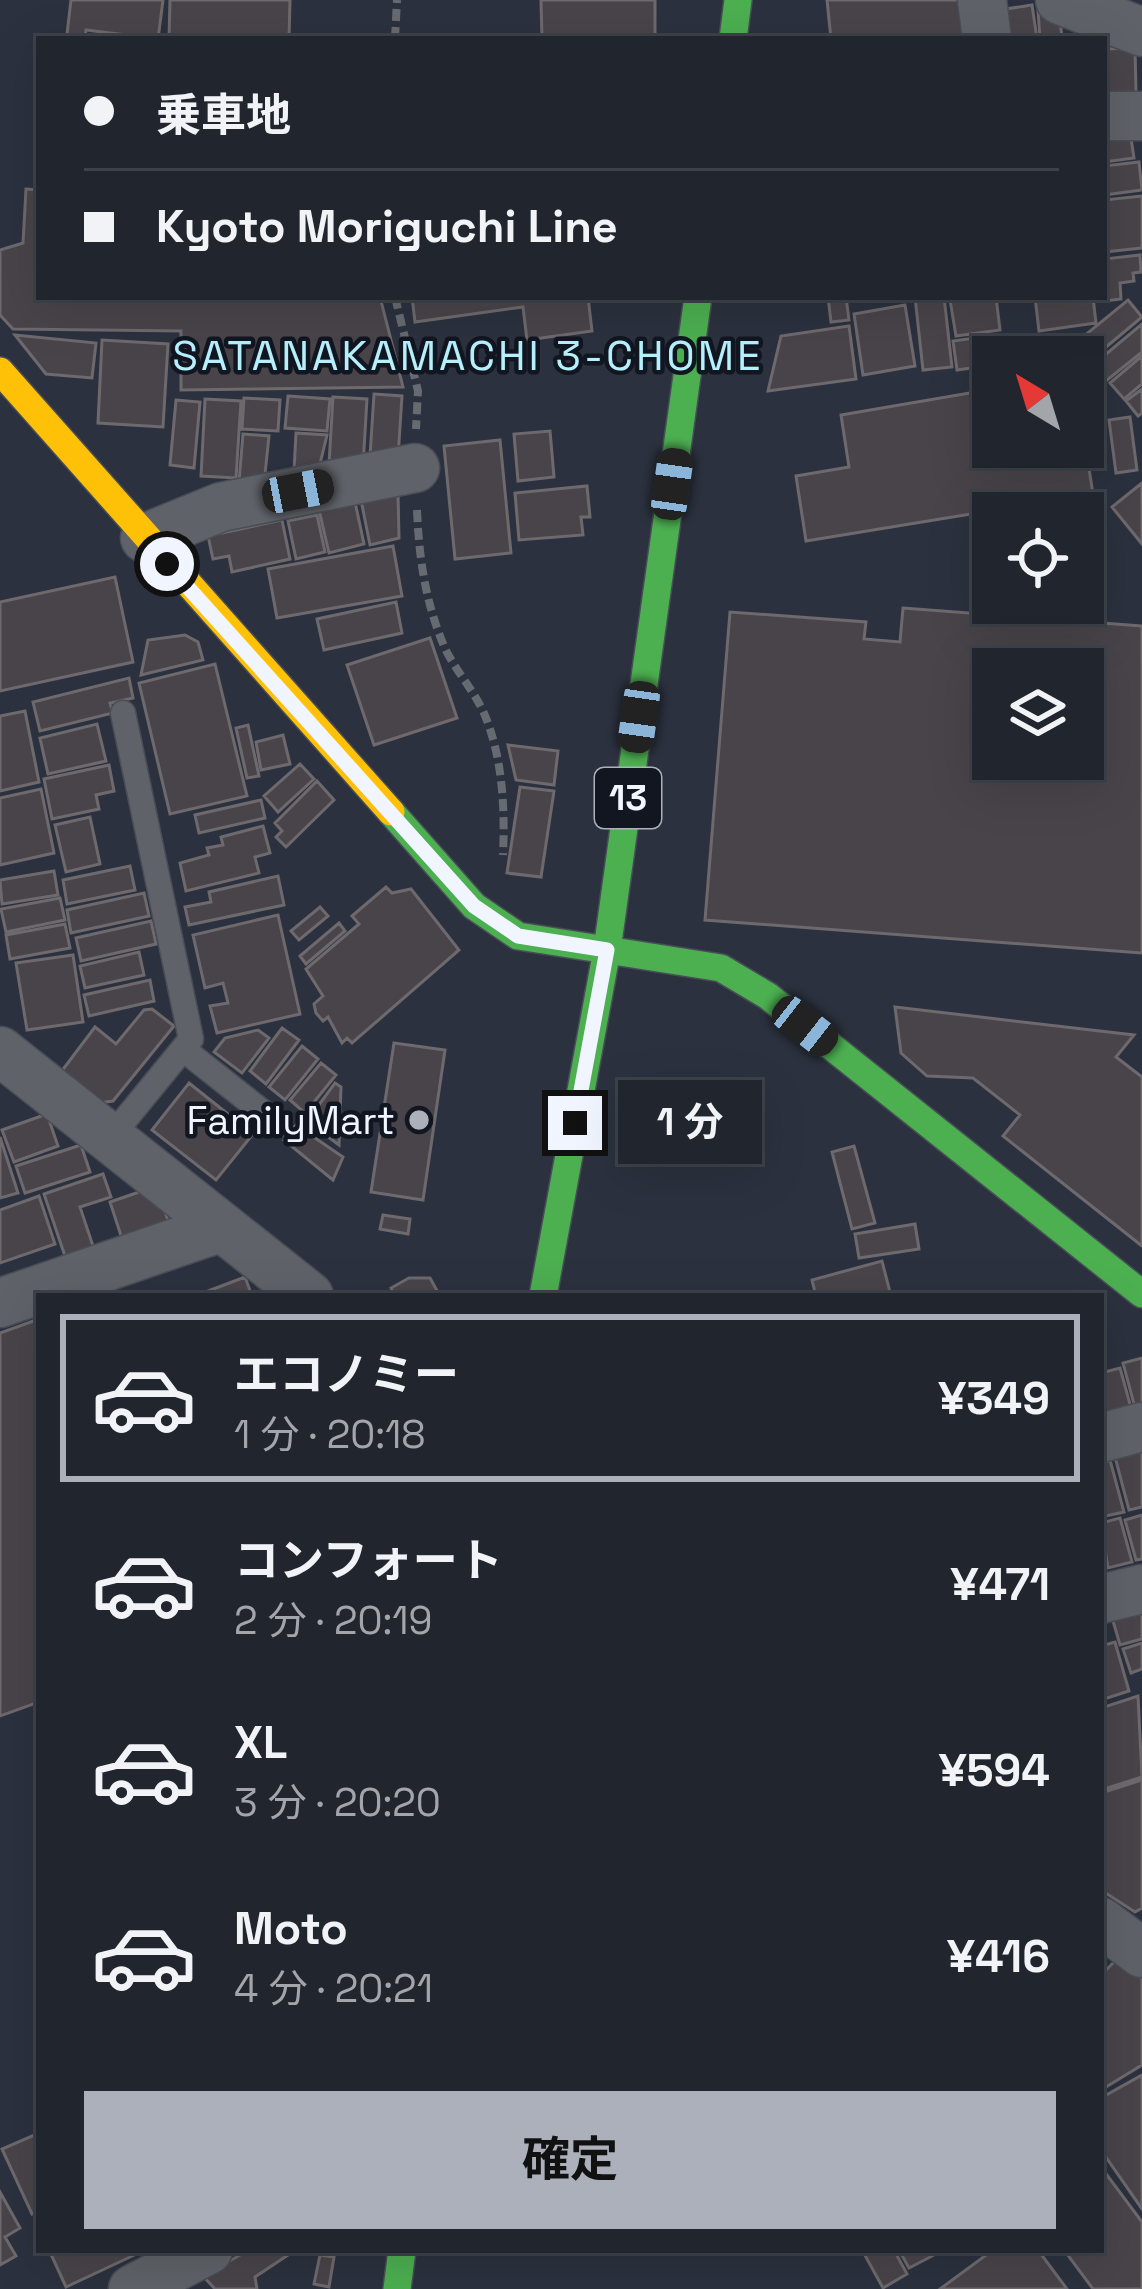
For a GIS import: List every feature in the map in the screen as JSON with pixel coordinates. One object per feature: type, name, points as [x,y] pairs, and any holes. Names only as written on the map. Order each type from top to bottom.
[{"type":"street","points":[[733,36],[738,0]]},
{"type":"street","points":[[982,0],[987,36]]},
{"type":"street","points":[[1060,0],[1142,32]]},
{"type":"street","points":[[1107,116],[1142,116]]},
{"type":"street","name":"13","points":[[543,1293],[607,950],[698,300]]},
{"type":"street","points":[[0,371],[474,906],[518,936],[721,968],[768,997],[1142,1294]]},
{"type":"street","points":[[145,538],[221,507],[415,468]]},
{"type":"street","points":[[0,1051],[22,1094],[110,1138],[305,1293]]},
{"type":"street","points":[[0,1303],[222,1227]]},
{"type":"street","points":[[1104,1437],[1142,1427]]},
{"type":"street","points":[[1104,1598],[1142,1589]]},
{"type":"street","points":[[1104,1924],[1142,1953]]},
{"type":"street","points":[[133,2289],[202,2253]]},
{"type":"street","points":[[397,2289],[402,2253]]},
{"type":"lane","points":[[110,1138],[191,1039],[123,713]]},
{"type":"lane","points":[[183,1049],[279,1125]]},
{"type":"path","points":[[395,36],[397,0]]},
{"type":"path","points":[[396,300],[418,391],[419,562],[445,648],[486,718],[506,808],[499,923]]},
{"type":"building","points":[[71,0],[163,0],[158,36],[86,30],[85,36],[67,34]]},
{"type":"building","points":[[170,0],[290,0],[289,36],[169,36]]},
{"type":"building","points":[[541,0],[655,0],[655,36],[542,36]]},
{"type":"building","points":[[827,0],[966,0],[970,36],[831,36]]},
{"type":"building","points":[[1032,5],[1037,36],[1003,36],[999,10]]},
{"type":"building","points":[[1059,8],[1062,36],[1040,36],[1038,10]]},
{"type":"building","points":[[1135,48],[1136,92],[1107,93],[1107,49]]},
{"type":"building","points":[[1107,128],[1131,138],[1134,158],[1107,162]]},
{"type":"building","points":[[1139,162],[1142,190],[1107,195],[1107,166]]},
{"type":"building","points":[[26,189],[36,190],[36,300],[381,300],[403,387],[181,390],[181,331],[13,329],[0,315],[0,250],[23,243]]},
{"type":"building","points":[[1142,196],[1142,248],[1107,252],[1107,200]]},
{"type":"building","points":[[1140,255],[1141,272],[1133,273],[1134,281],[1120,283],[1121,299],[1104,301],[1107,259]]},
{"type":"building","points":[[412,300],[588,300],[592,331],[527,340],[523,307],[415,322]]},
{"type":"building","points":[[828,300],[846,300],[849,320],[831,322]]},
{"type":"building","points":[[915,300],[944,300],[952,367],[923,370]]},
{"type":"building","points":[[950,300],[996,300],[1000,330],[956,336]]},
{"type":"building","points":[[1035,300],[1093,300],[1096,323],[1039,331]]},
{"type":"building","points":[[1128,300],[1142,317],[1104,349],[1104,336],[1084,336]]},
{"type":"building","points":[[905,305],[915,366],[863,375],[854,314]]},
{"type":"building","points":[[1142,324],[1142,352],[1106,381],[1104,356]]},
{"type":"building","points":[[849,326],[856,379],[768,391],[781,336]]},
{"type":"building","points":[[15,335],[96,343],[92,378],[46,374]]},
{"type":"building","points":[[972,338],[972,368],[957,370],[953,341]]},
{"type":"building","points":[[102,340],[168,344],[163,427],[98,423]]},
{"type":"building","points":[[1142,356],[1142,384],[1124,399],[1110,383]]},
{"type":"building","points":[[1142,389],[1142,413],[1138,416],[1126,401]]},
{"type":"building","points":[[972,393],[972,468],[1089,468],[1093,492],[972,492],[972,514],[806,541],[796,476],[849,467],[841,415]]},
{"type":"building","points":[[374,394],[402,396],[398,458],[370,456]]},
{"type":"building","points":[[288,396],[330,399],[327,431],[285,428]]},
{"type":"building","points":[[333,397],[367,399],[363,466],[329,464]]},
{"type":"building","points":[[244,398],[280,400],[278,431],[242,429]]},
{"type":"building","points":[[205,399],[241,401],[236,478],[201,476]]},
{"type":"building","points":[[176,400],[200,402],[194,468],[170,465]]},
{"type":"building","points":[[1130,417],[1137,470],[1116,473],[1109,420]]},
{"type":"building","points":[[550,431],[554,477],[518,481],[514,434]]},
{"type":"building","points":[[296,433],[327,435],[318,472],[294,471]]},
{"type":"building","points":[[243,434],[269,436],[264,484],[239,482]]},
{"type":"building","points":[[500,440],[511,553],[455,559],[444,446]]},
{"type":"building","points":[[1142,483],[1142,544],[1112,507]]},
{"type":"building","points":[[587,486],[590,517],[581,517],[583,535],[519,540],[515,493]]},
{"type":"building","points":[[398,492],[399,538],[370,545],[361,500]]},
{"type":"building","points":[[355,502],[364,544],[329,553],[319,510]]},
{"type":"building","points":[[317,515],[325,552],[296,559],[288,521]]},
{"type":"building","points":[[282,520],[290,559],[232,572],[229,556],[213,559],[208,536]]},
{"type":"building","points":[[393,546],[402,596],[277,618],[268,569]]},
{"type":"building","points":[[115,577],[133,662],[0,691],[0,602]]},
{"type":"building","points":[[396,602],[402,633],[324,650],[317,619]]},
{"type":"building","points":[[903,608],[972,613],[972,624],[1142,626],[1142,953],[705,920],[730,612],[866,622],[864,639],[900,642]]},
{"type":"building","points":[[185,635],[198,642],[203,660],[141,675],[148,640]]},
{"type":"building","points":[[430,638],[457,718],[374,745],[347,665]]},
{"type":"building","points":[[215,664],[247,796],[170,814],[139,683]]},
{"type":"building","points":[[129,678],[133,698],[110,703],[113,713],[40,731],[33,702]]},
{"type":"building","points":[[25,711],[39,782],[0,791],[0,716]]},
{"type":"building","points":[[97,724],[106,761],[48,774],[40,738]]},
{"type":"building","points":[[248,725],[259,776],[247,778],[236,728]]},
{"type":"building","points":[[283,735],[290,764],[261,770],[256,742]]},
{"type":"building","points":[[508,745],[558,751],[554,785],[516,780]]},
{"type":"building","points":[[300,764],[314,779],[278,812],[264,796]]},
{"type":"building","points":[[109,765],[114,791],[96,795],[99,809],[52,819],[44,779]]},
{"type":"building","points":[[317,781],[334,800],[286,847],[276,837],[282,831],[275,823]]},
{"type":"building","points":[[520,787],[554,791],[541,877],[507,873]]},
{"type":"building","points":[[41,789],[54,853],[0,865],[0,798]]},
{"type":"building","points":[[261,800],[265,818],[199,833],[195,815]]},
{"type":"building","points":[[90,817],[100,864],[66,872],[55,825]]},
{"type":"building","points":[[263,826],[270,853],[255,857],[259,873],[186,891],[180,863],[209,855],[207,848],[223,845],[221,837]]},
{"type":"building","points":[[130,866],[135,890],[67,904],[63,880]]},
{"type":"building","points":[[54,871],[58,895],[2,904],[0,880]]},
{"type":"building","points":[[278,876],[284,905],[189,925],[185,907],[211,902],[209,892]]},
{"type":"building","points":[[386,887],[392,893],[411,889],[459,950],[352,1043],[347,1038],[342,1043],[328,1017],[323,1021],[316,1013],[314,1004],[323,996],[306,969],[359,924],[352,916]]},
{"type":"building","points":[[144,893],[149,916],[71,933],[67,910]]},
{"type":"building","points":[[60,898],[65,920],[6,932],[1,909]]},
{"type":"building","points":[[320,907],[328,916],[299,940],[291,931]]},
{"type":"building","points":[[278,915],[300,1014],[217,1033],[210,1006],[228,1003],[223,983],[205,988],[193,935]]},
{"type":"building","points":[[151,921],[156,944],[81,961],[76,938]]},
{"type":"building","points":[[339,923],[345,931],[306,964],[300,956]]},
{"type":"building","points":[[65,924],[70,948],[10,959],[6,935]]},
{"type":"building","points":[[139,952],[144,975],[85,988],[80,966]]},
{"type":"building","points":[[73,955],[83,1022],[27,1030],[16,963]]},
{"type":"building","points":[[150,980],[154,1001],[89,1016],[84,995]]},
{"type":"building","points":[[895,1007],[1134,1035],[1116,1057],[1142,1077],[1142,1246],[1003,1136],[1020,1115],[973,1078],[927,1076],[901,1053]]},
{"type":"building","points":[[152,1009],[174,1026],[113,1101],[100,1103],[61,1072],[95,1027],[116,1044],[144,1010]]},
{"type":"building","points":[[282,1028],[299,1040],[266,1084],[250,1071]]},
{"type":"building","points":[[258,1030],[269,1038],[242,1073],[214,1052],[225,1038]]},
{"type":"building","points":[[394,1043],[445,1050],[423,1200],[371,1192]]},
{"type":"building","points":[[302,1046],[318,1059],[285,1100],[269,1087]]},
{"type":"building","points":[[321,1063],[336,1075],[305,1113],[290,1100]]},
{"type":"building","points":[[189,1083],[253,1134],[216,1180],[152,1130]]},
{"type":"building","points":[[335,1083],[341,1087],[339,1145],[307,1121]]},
{"type":"building","points":[[47,1114],[58,1146],[14,1162],[2,1130]]},
{"type":"building","points":[[296,1125],[343,1157],[333,1180],[284,1140]]},
{"type":"building","points":[[0,1137],[18,1193],[0,1198]]},
{"type":"building","points":[[81,1145],[90,1172],[25,1193],[16,1166]]},
{"type":"building","points":[[854,1146],[875,1223],[852,1229],[832,1152]]},
{"type":"building","points":[[103,1174],[111,1197],[80,1207],[96,1255],[68,1265],[44,1194]]},
{"type":"building","points":[[148,1189],[160,1197],[173,1235],[126,1251],[110,1202]]},
{"type":"building","points":[[39,1196],[55,1244],[0,1263],[0,1210]]},
{"type":"building","points":[[383,1215],[410,1219],[408,1234],[380,1229]]},
{"type":"building","points":[[915,1224],[919,1249],[859,1258],[855,1234]]},
{"type":"building","points":[[882,1261],[890,1293],[815,1293],[812,1280]]},
{"type":"building","points":[[245,1277],[251,1293],[203,1293]]},
{"type":"building","points":[[409,1278],[430,1278],[438,1293],[394,1293],[391,1288]]},
{"type":"building","points":[[36,1320],[36,1703],[0,1716],[0,1333]]},
{"type":"building","points":[[1142,1358],[1142,1418],[1138,1419],[1123,1363]]},
{"type":"building","points":[[1120,1368],[1133,1415],[1105,1423],[1104,1372]]},
{"type":"building","points":[[1142,1450],[1142,1507],[1129,1510],[1115,1457]]},
{"type":"building","points":[[1110,1460],[1124,1512],[1104,1516],[1104,1462]]},
{"type":"building","points":[[1142,1515],[1142,1559],[1136,1560],[1125,1520]]},
{"type":"building","points":[[1120,1518],[1132,1562],[1108,1568],[1104,1522]]},
{"type":"building","points":[[1142,1599],[1142,1639],[1120,1645],[1109,1607]]},
{"type":"building","points":[[1115,1642],[1129,1691],[1104,1699],[1104,1645]]},
{"type":"building","points":[[1142,1643],[1142,1669],[1131,1673],[1123,1649]]},
{"type":"building","points":[[1138,1696],[1142,1777],[1104,1789],[1104,1707]]},
{"type":"building","points":[[1142,1780],[1142,1908],[1135,1912],[1104,1892],[1104,1792]]},
{"type":"building","points":[[1128,1948],[1142,1962],[1142,2065],[1104,2088],[1104,1972]]},
{"type":"building","points":[[1142,2075],[1142,2209],[1104,2154],[1104,2096]]},
{"type":"building","points":[[36,2134],[36,2212],[32,2214],[2,2149]]},
{"type":"building","points":[[1104,2171],[1142,2222],[1142,2289],[1093,2289],[1066,2253],[1104,2253]]},
{"type":"building","points":[[0,2192],[20,2228],[5,2237],[16,2256],[0,2265]]},
{"type":"building","points":[[50,2253],[139,2253],[66,2287]]},
{"type":"building","points":[[244,2253],[288,2255],[255,2277],[257,2289],[215,2289],[203,2276]]},
{"type":"building","points":[[864,2253],[896,2253],[907,2274],[883,2288]]},
{"type":"building","points":[[901,2253],[934,2255],[909,2268]]},
{"type":"building","points":[[989,2253],[1040,2253],[1067,2289],[940,2289]]},
{"type":"building","points":[[320,2255],[334,2257],[329,2287],[314,2284]]},
{"type":"traffic: fast","points":[[733,36],[738,0]]},
{"type":"traffic: fast","points":[[544,1293],[607,950],[698,300]]},
{"type":"traffic: fast","points":[[391,812],[474,906],[518,936],[721,968],[768,996],[1142,1294]]},
{"type":"traffic: fast","points":[[397,2289],[402,2253]]},
{"type":"traffic: slow","points":[[0,371],[391,812]]},
{"type":"place","name":"FamilyMart","points":[[419,1120]]},
{"type":"district","name":"SATANAKAMACHI 3-CHOME","points":[[468,355]]},
{"type":"route","points":[[167,564],[474,906],[518,936],[607,950],[575,1123]]}]
